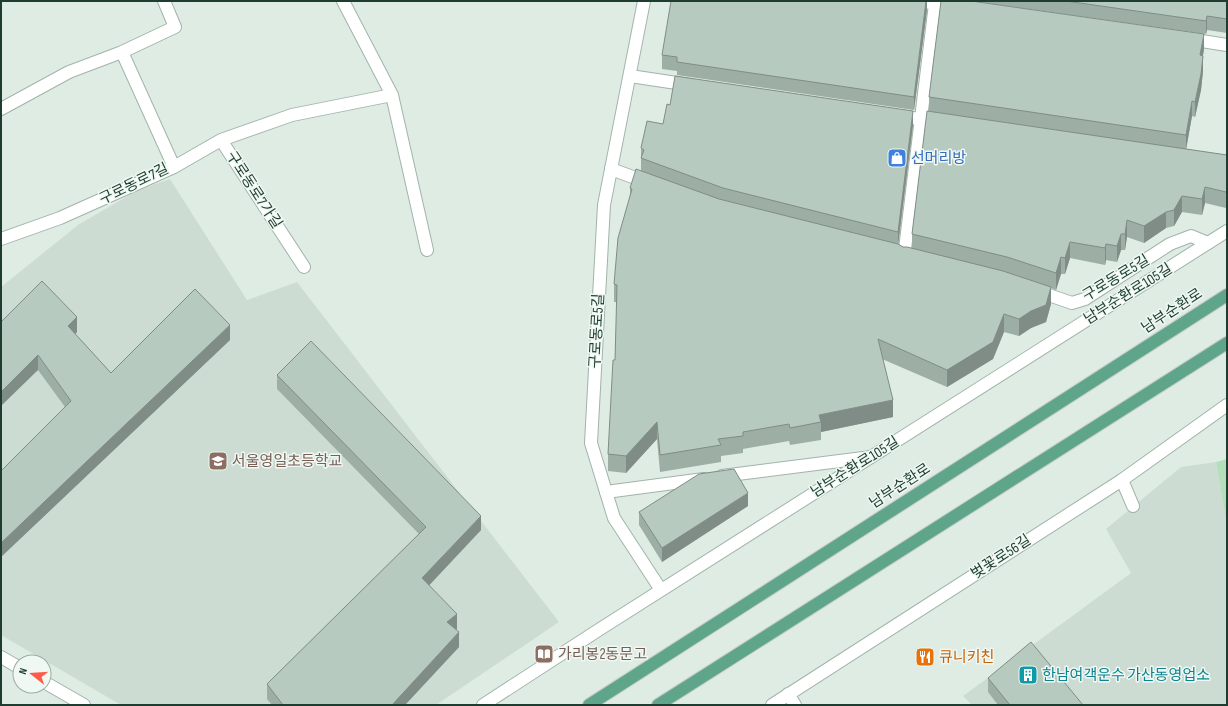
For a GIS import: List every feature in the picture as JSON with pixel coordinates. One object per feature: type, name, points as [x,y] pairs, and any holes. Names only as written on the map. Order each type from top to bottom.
[{"type":"main road","name":"남부순환로","points":[[590,705],[1227,295]]},
{"type":"main road","points":[[658,705],[1227,342]]},
{"type":"street","points":[[1,109],[69,72],[122,52],[175,27],[164,1]]},
{"type":"street","points":[[343,1],[392,95],[427,250]]},
{"type":"street","name":"구로동로5길","points":[[644,1],[604,205],[591,443],[614,518],[660,590]]},
{"type":"street","points":[[918,1],[967,8]]},
{"type":"street","points":[[889,253],[908,258],[920,120],[935,4]]},
{"type":"street","points":[[1180,38],[1227,45]]},
{"type":"street","name":"구로동로7길","points":[[1,239],[60,218],[174,167],[122,52]]},
{"type":"street","points":[[630,76],[700,86]]},
{"type":"street","name":"구로동로7가길","points":[[304,267],[221,140],[292,115],[392,95]]},
{"type":"street","points":[[889,115],[952,124]]},
{"type":"street","points":[[174,167],[221,140]]},
{"type":"street","points":[[611,169],[662,188]]},
{"type":"street","name":"남부순환로105길","points":[[483,705],[660,590],[1227,231]]},
{"type":"street","name":"구로동로5길","points":[[1027,288],[1072,303],[1085,299],[1170,244],[1191,236],[1208,243]]},
{"type":"street","name":"벚꽃로56길","points":[[772,705],[1122,480],[1227,405]]},
{"type":"street","points":[[606,492],[871,457]]},
{"type":"street","points":[[1122,480],[1133,506]]},
{"type":"street","points":[[1,657],[12,663]]},
{"type":"street","points":[[52,687],[84,705]]},
{"type":"street","points":[[788,694],[795,705]]},
{"type":"shaded area","name":"서울영일초등학교","points":[[170,179],[247,300],[297,282],[559,622],[436,705],[121,705],[52,665],[52,654],[34,654],[1,635],[1,287],[78,225],[138,190]]},
{"type":"shaded area","name":"한남여객운수 가산동영업소","points":[[1216,462],[1227,526],[1227,705],[972,705],[963,696],[1131,573],[1106,529],[1181,467]]},
{"type":"green space","points":[[1227,459],[1227,526],[1216,462]]},
{"type":"building","points":[[671,1],[926,1],[914,97],[677,62],[677,57],[662,55]]},
{"type":"building","points":[[941,1],[971,1],[1204,34],[1200,55],[1203,56],[1201,74],[1195,102],[1192,101],[1186,135],[929,97]]},
{"type":"building","points":[[1066,1],[1227,1],[1227,19],[1207,16],[1206,21]]},
{"type":"building","points":[[675,76],[913,111],[898,232],[723,188],[641,158],[644,150],[641,148],[647,121],[663,124],[667,104],[670,105]]},
{"type":"building","points":[[927,111],[1227,155],[1227,191],[1205,187],[1202,199],[1182,196],[1174,210],[1166,212],[1144,226],[1127,220],[1125,234],[1121,234],[1117,246],[1106,244],[1105,248],[1070,242],[1065,258],[1061,257],[1056,273],[1007,257],[912,234]]},
{"type":"building","points":[[636,169],[719,199],[898,244],[903,247],[1003,271],[1051,287],[1046,305],[1031,311],[1019,319],[1004,314],[993,342],[947,370],[878,339],[893,400],[819,415],[821,422],[790,428],[789,424],[743,432],[743,436],[718,439],[721,445],[660,455],[657,422],[626,456],[608,454],[613,360],[615,360],[617,285],[614,284],[618,238]]},
{"type":"building","points":[[42,281],[77,317],[68,326],[111,373],[195,289],[230,325],[1,543],[1,471],[71,401],[38,355],[1,392],[1,322]]},
{"type":"building","points":[[311,341],[481,516],[422,578],[457,614],[447,622],[459,632],[392,705],[283,705],[267,684],[426,527],[277,375]]},
{"type":"building","points":[[734,469],[748,493],[662,548],[639,512],[699,474]]},
{"type":"building","name":"한남여객운수 가산동영업소","points":[[1031,642],[1083,705],[1010,705],[988,678]]},
{"type":"place","name":"선머리방","points":[[897,158]]},
{"type":"place","name":"서울영일초등학교","points":[[218,461]]},
{"type":"place","name":"가리봉2동문고","points":[[544,654]]},
{"type":"place","name":"큐니키친","points":[[925,657]]},
{"type":"place","name":"한남여객운수 가산동영업소","points":[[1028,675]]}]
